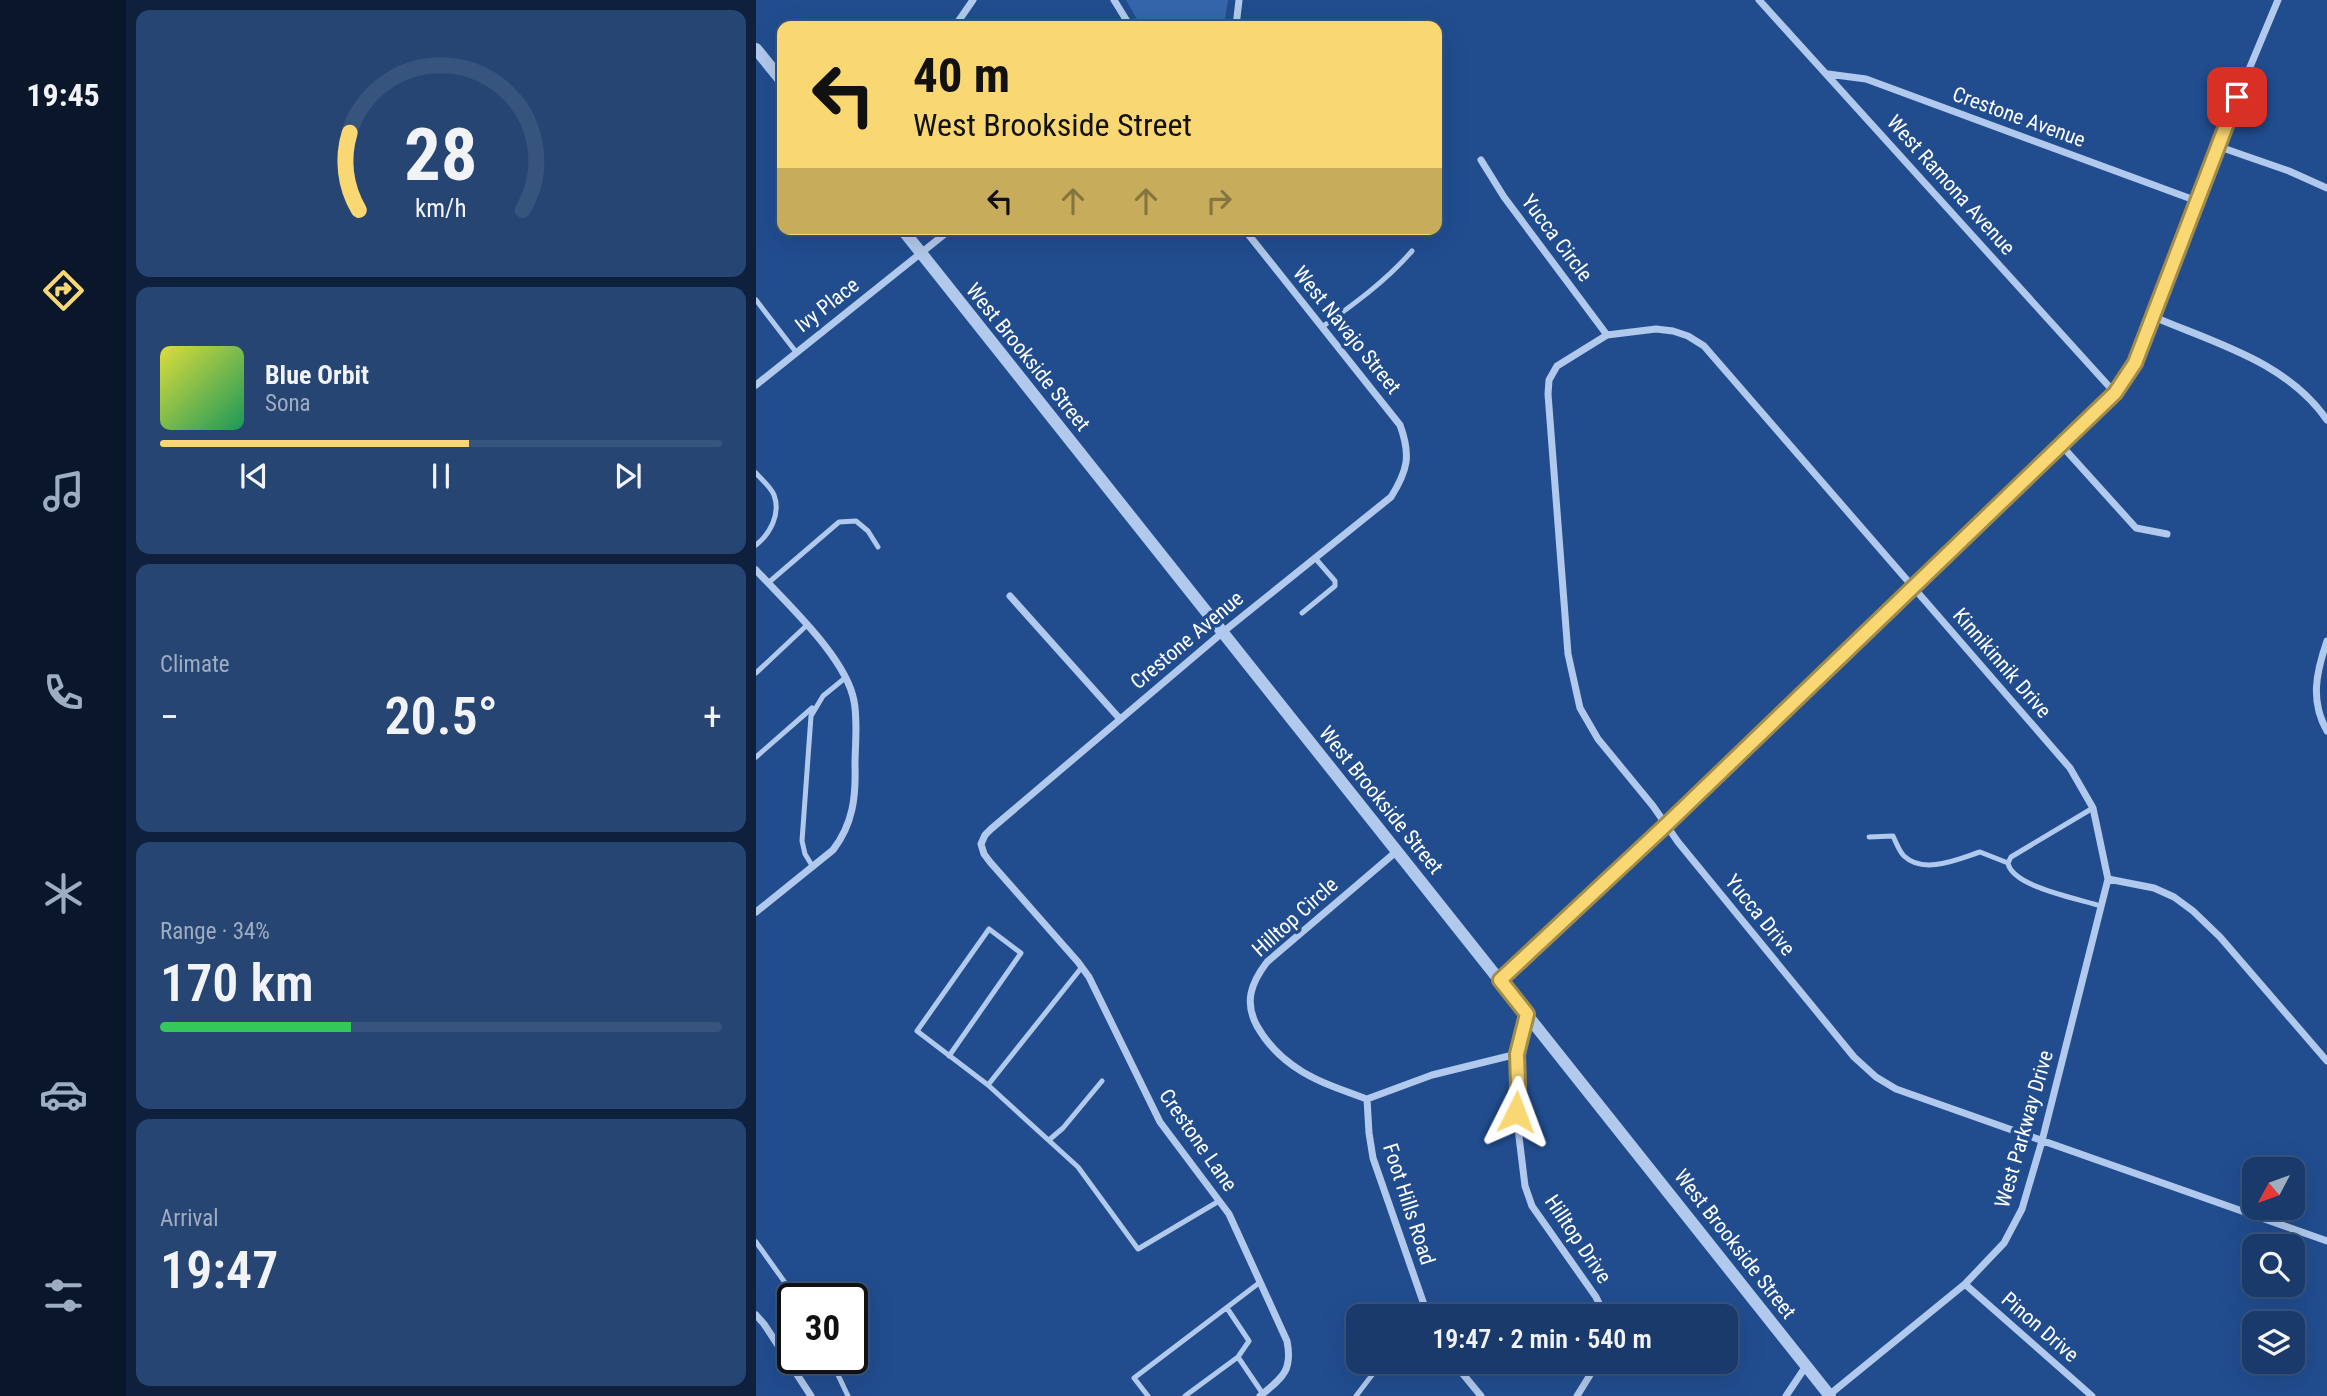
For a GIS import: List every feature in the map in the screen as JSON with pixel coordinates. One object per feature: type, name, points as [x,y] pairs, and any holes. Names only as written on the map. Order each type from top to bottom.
[{"type":"street","points":[[958,21],[973,0]]},
{"type":"street","points":[[1114,0],[1127,21]]},
{"type":"street","points":[[1237,21],[1239,0]]},
{"type":"street","name":"West Ramona Avenue","points":[[1759,0],[2115,393]]},
{"type":"street","points":[[1500,980],[1666,825],[2115,393],[2135,363],[2217,146],[2278,0]]},
{"type":"street","points":[[756,49],[777,76]]},
{"type":"street","name":"Crestone Avenue","points":[[1827,74],[1866,79],[2197,201]]},
{"type":"street","points":[[2217,146],[2289,171],[2327,188]]},
{"type":"street","name":"Yucca Circle","points":[[1481,160],[1504,197],[1607,335]]},
{"type":"street","name":"West Brookside Street","points":[[907,235],[1830,1395]]},
{"type":"street","name":"Ivy Place","points":[[756,385],[944,235]]},
{"type":"street","name":"West Navajo Street","points":[[1249,235],[1400,425],[1407,444],[1407,460]]},
{"type":"street","points":[[2154,317],[2265,365],[2303,392],[2325,414]]},
{"type":"street","name":"Kinnikinnik Drive","points":[[1607,335],[1664,330],[1688,336],[1704,346],[2070,768],[2092,808],[2108,879]]},
{"type":"street","name":"Yucca Drive","points":[[1607,335],[1557,366],[1549,380],[1568,654],[1580,708],[1587,723],[1666,825],[1854,1057],[1876,1077],[1896,1089],[2327,1241]]},
{"type":"street","points":[[2062,446],[2136,528],[2167,534]]},
{"type":"street","name":"Crestone Avenue","points":[[981,844],[991,829],[1120,719],[1391,497],[1403,477],[1407,460]]},
{"type":"street","points":[[756,570],[835,658],[845,678],[854,701],[855,802],[842,839],[833,850],[756,912]]},
{"type":"street","points":[[1010,596],[1120,719]]},
{"type":"street","points":[[2327,641],[2315,681],[2319,717],[2327,731]]},
{"type":"street","name":"Crestone Lane","points":[[981,844],[990,862],[1089,977],[1160,1122],[1229,1214],[1287,1341],[1290,1356],[1287,1370],[1261,1395]]},
{"type":"street","name":"Hilltop Circle","points":[[1367,1099],[1315,1079],[1279,1056],[1254,1021],[1250,990],[1256,975],[1266,962],[1397,851]]},
{"type":"street","points":[[2108,879],[2154,888],[2174,897],[2193,911],[2220,937],[2327,1061]]},
{"type":"street","name":"West Parkway Drive","points":[[1830,1395],[1965,1284],[2004,1243],[2022,1209],[2042,1141],[2108,879]]},
{"type":"street","name":"Hilltop Drive","points":[[1527,1014],[1517,1054],[1516,1112],[1525,1186],[1532,1206],[1599,1304]]},
{"type":"street","points":[[1367,1099],[1432,1075],[1517,1054]]},
{"type":"street","name":"Foot Hills Road","points":[[1367,1099],[1368,1133],[1373,1158],[1424,1304]]},
{"type":"street","name":"Pinon Drive","points":[[1965,1284],[2092,1396]]},
{"type":"street","points":[[756,1315],[811,1396]]},
{"type":"street","points":[[1787,1396],[1806,1365]]},
{"type":"street","points":[[1463,1374],[1481,1396]]},
{"type":"street","points":[[1577,1396],[1591,1374]]},
{"type":"lane","points":[[1322,327],[1376,286],[1412,251]]},
{"type":"lane","points":[[756,300],[796,352]]},
{"type":"lane","points":[[756,472],[773,494],[775,505],[773,524],[768,535],[756,545]]},
{"type":"lane","points":[[768,583],[839,522],[856,521],[868,531],[878,547]]},
{"type":"lane","points":[[1303,613],[1335,586],[1335,581],[1315,558]]},
{"type":"lane","points":[[756,673],[806,626]]},
{"type":"lane","points":[[756,757],[845,678]]},
{"type":"lane","points":[[813,867],[805,854],[802,841],[811,716],[814,706]]},
{"type":"lane","points":[[2008,863],[2011,857],[2092,808]]},
{"type":"lane","points":[[1869,837],[1893,836],[1902,855],[1915,863],[1926,865],[1980,852],[2008,863],[2013,874],[2021,880],[2101,906]]},
{"type":"lane","points":[[950,1056],[1021,953],[989,929],[917,1031],[988,1085],[1078,1167],[1138,1249],[1219,1201]]},
{"type":"lane","points":[[988,1085],[1082,967]]},
{"type":"lane","points":[[1049,1140],[1063,1128],[1102,1080]]},
{"type":"lane","points":[[756,1242],[785,1283]]},
{"type":"lane","points":[[1148,1396],[1134,1378],[1259,1283]]},
{"type":"lane","points":[[1185,1396],[1238,1357],[1249,1341],[1227,1308]]},
{"type":"lane","points":[[1238,1357],[1261,1395]]},
{"type":"lane","points":[[838,1374],[848,1396]]},
{"type":"lane","points":[[1356,1396],[1373,1374]]},
{"type":"shaded area","points":[[1126,0],[1228,0],[1225,21],[1138,21]]},
{"type":"route","points":[[1516,1112],[1517,1054],[1527,1014],[1500,980],[1666,825],[2115,393],[2135,363],[2154,317],[2237,97]]}]
